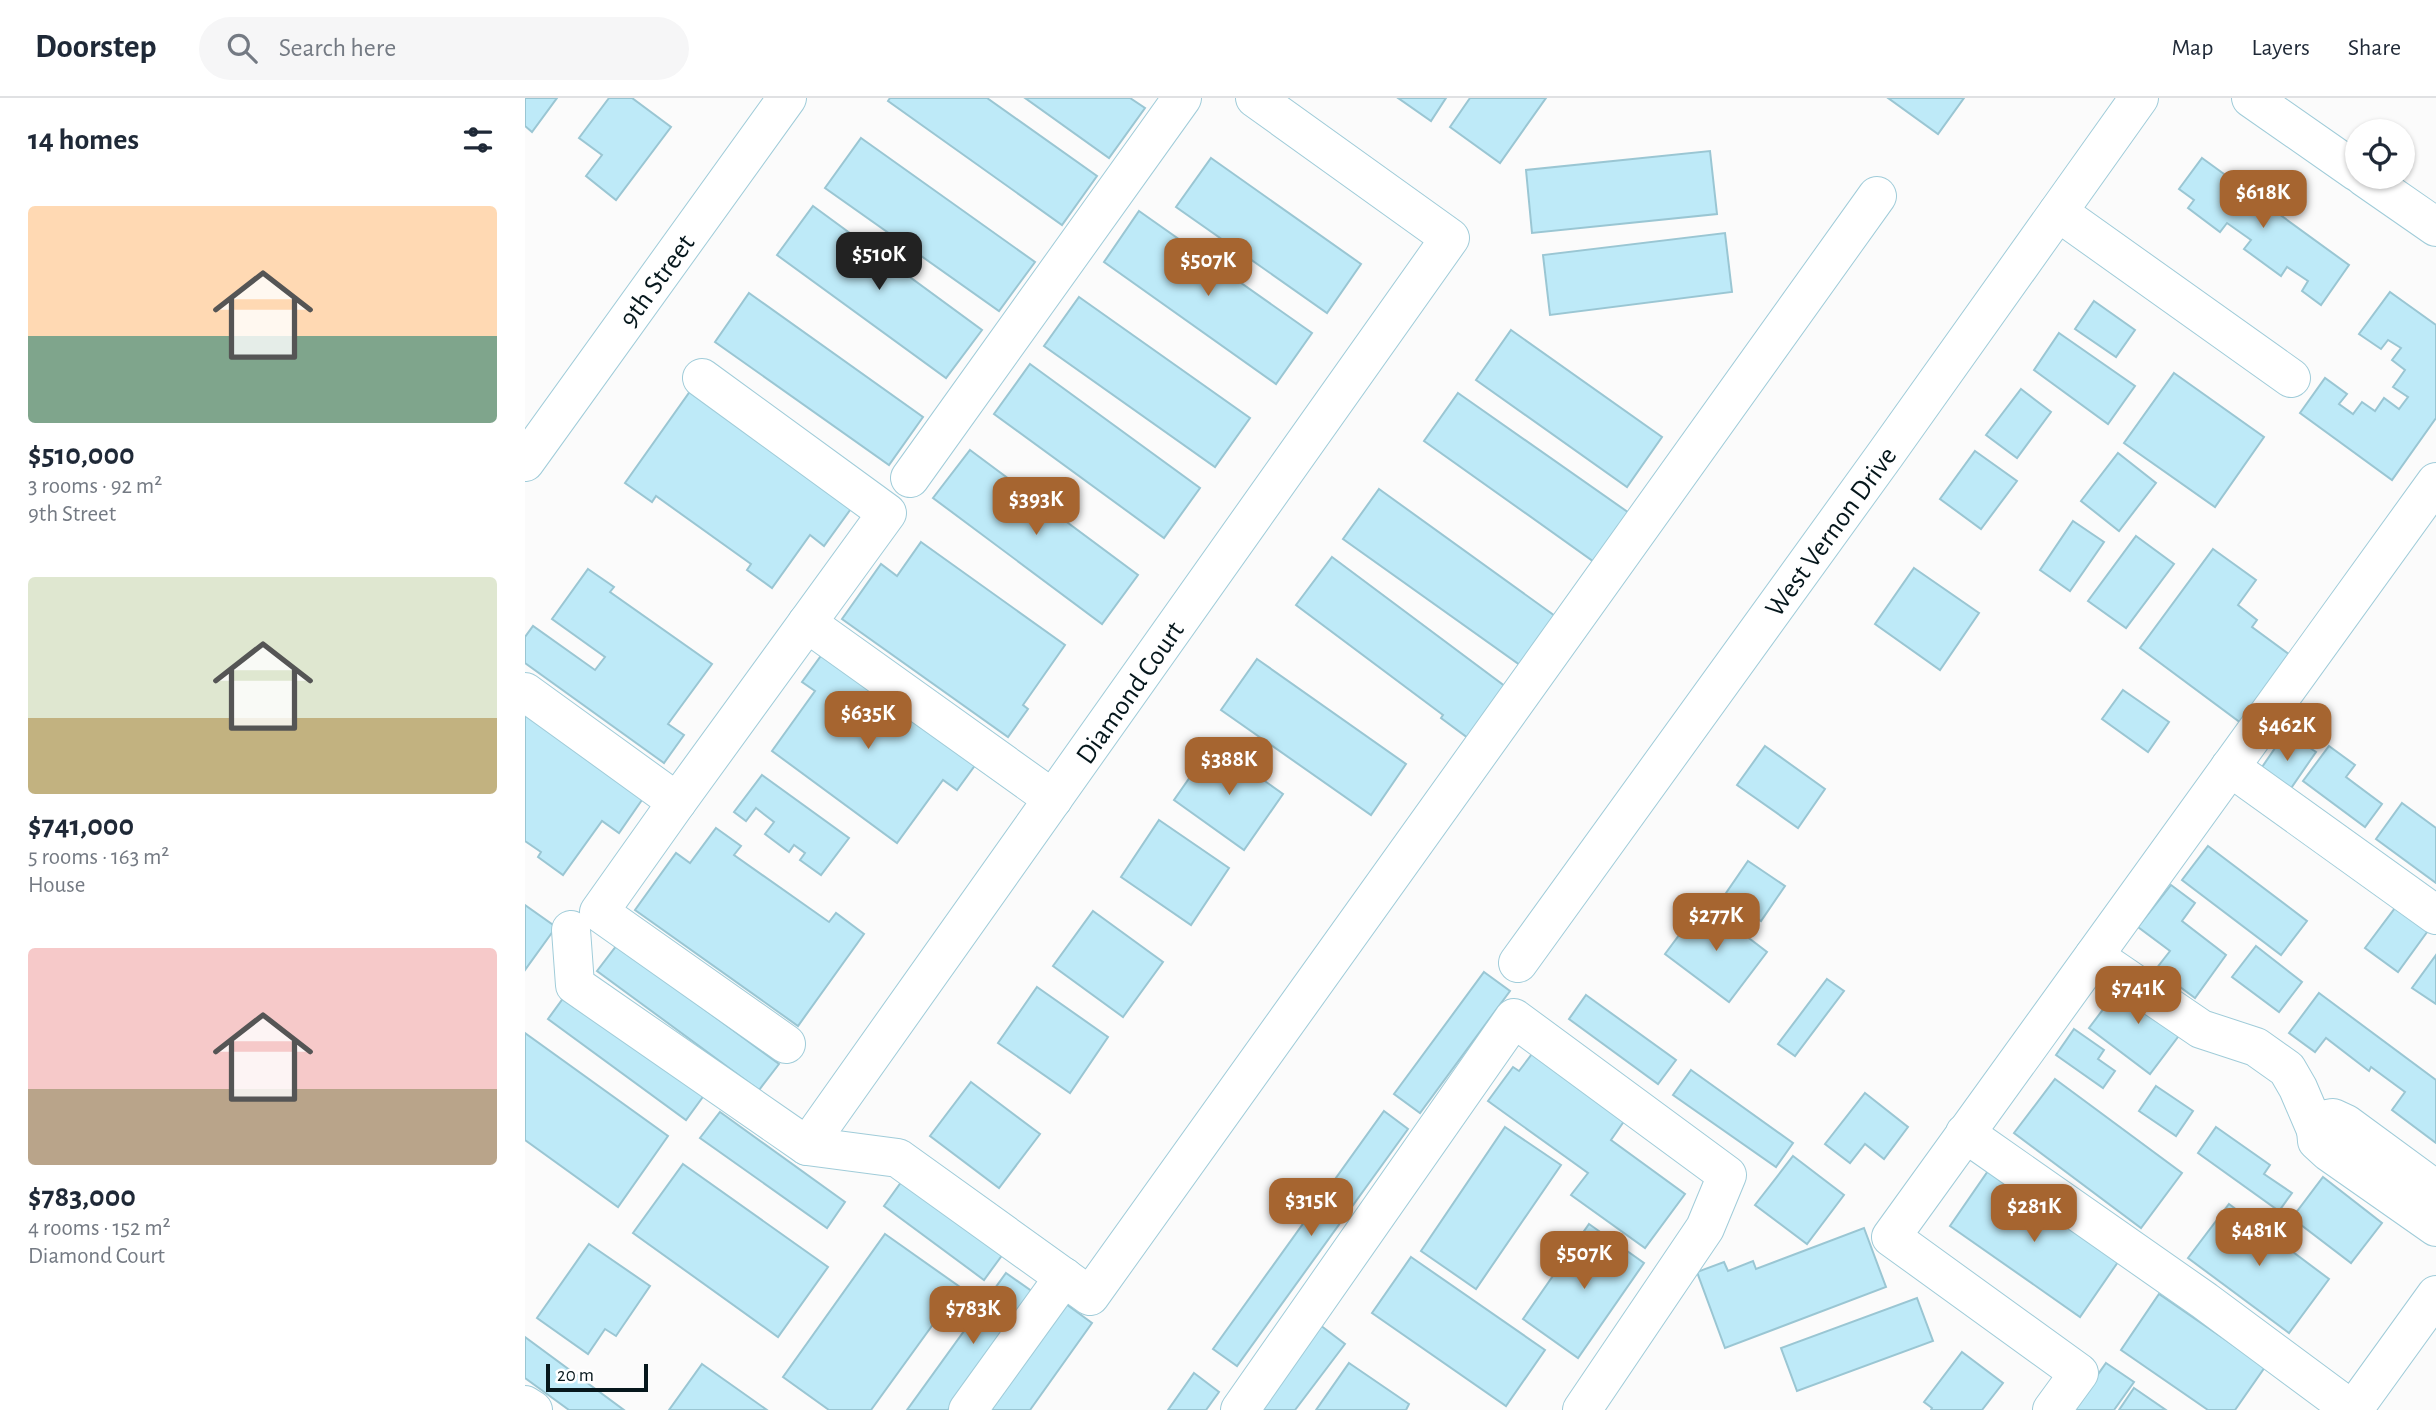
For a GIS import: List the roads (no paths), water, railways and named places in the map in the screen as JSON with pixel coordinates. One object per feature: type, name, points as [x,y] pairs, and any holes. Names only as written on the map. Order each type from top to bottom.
[{"type":"street","name":"9th Street","points":[[525,462],[787,98]]},
{"type":"street","points":[[910,478],[1182,98]]},
{"type":"street","name":"Diamond Court","points":[[807,1146],[1450,238],[1255,98]]},
{"type":"street","name":"West Vernon Drive","points":[[1518,963],[2140,98]]},
{"type":"street","points":[[2251,98],[2345,164]]},
{"type":"street","points":[[2381,189],[2436,227]]},
{"type":"street","points":[[571,930],[575,985],[807,1146],[898,1158],[1090,1296],[1877,196]]},
{"type":"street","points":[[2058,212],[2291,378]]},
{"type":"street","points":[[702,378],[887,513],[599,912],[786,1044]]},
{"type":"street","points":[[2052,1410],[2079,1373],[1891,1237],[2230,767],[2433,492]]},
{"type":"street","points":[[807,623],[1053,799]]},
{"type":"street","points":[[525,692],[677,802]]},
{"type":"street","points":[[2230,767],[2436,915]]},
{"type":"street","points":[[2094,956],[2201,1029],[2256,1047],[2287,1069],[2316,1130],[2317,1141],[2436,1227]]},
{"type":"street","points":[[1240,1410],[1514,1018],[1727,1175],[1705,1228],[1582,1410]]},
{"type":"street","points":[[2316,1130],[2322,1120],[2333,1118],[2347,1124],[2436,1190]]},
{"type":"street","points":[[1965,1133],[2205,1301],[2352,1410],[2436,1295]]},
{"type":"street","points":[[968,1410],[1064,1277]]},
{"type":"street","points":[[525,1405],[533,1410]]}]
